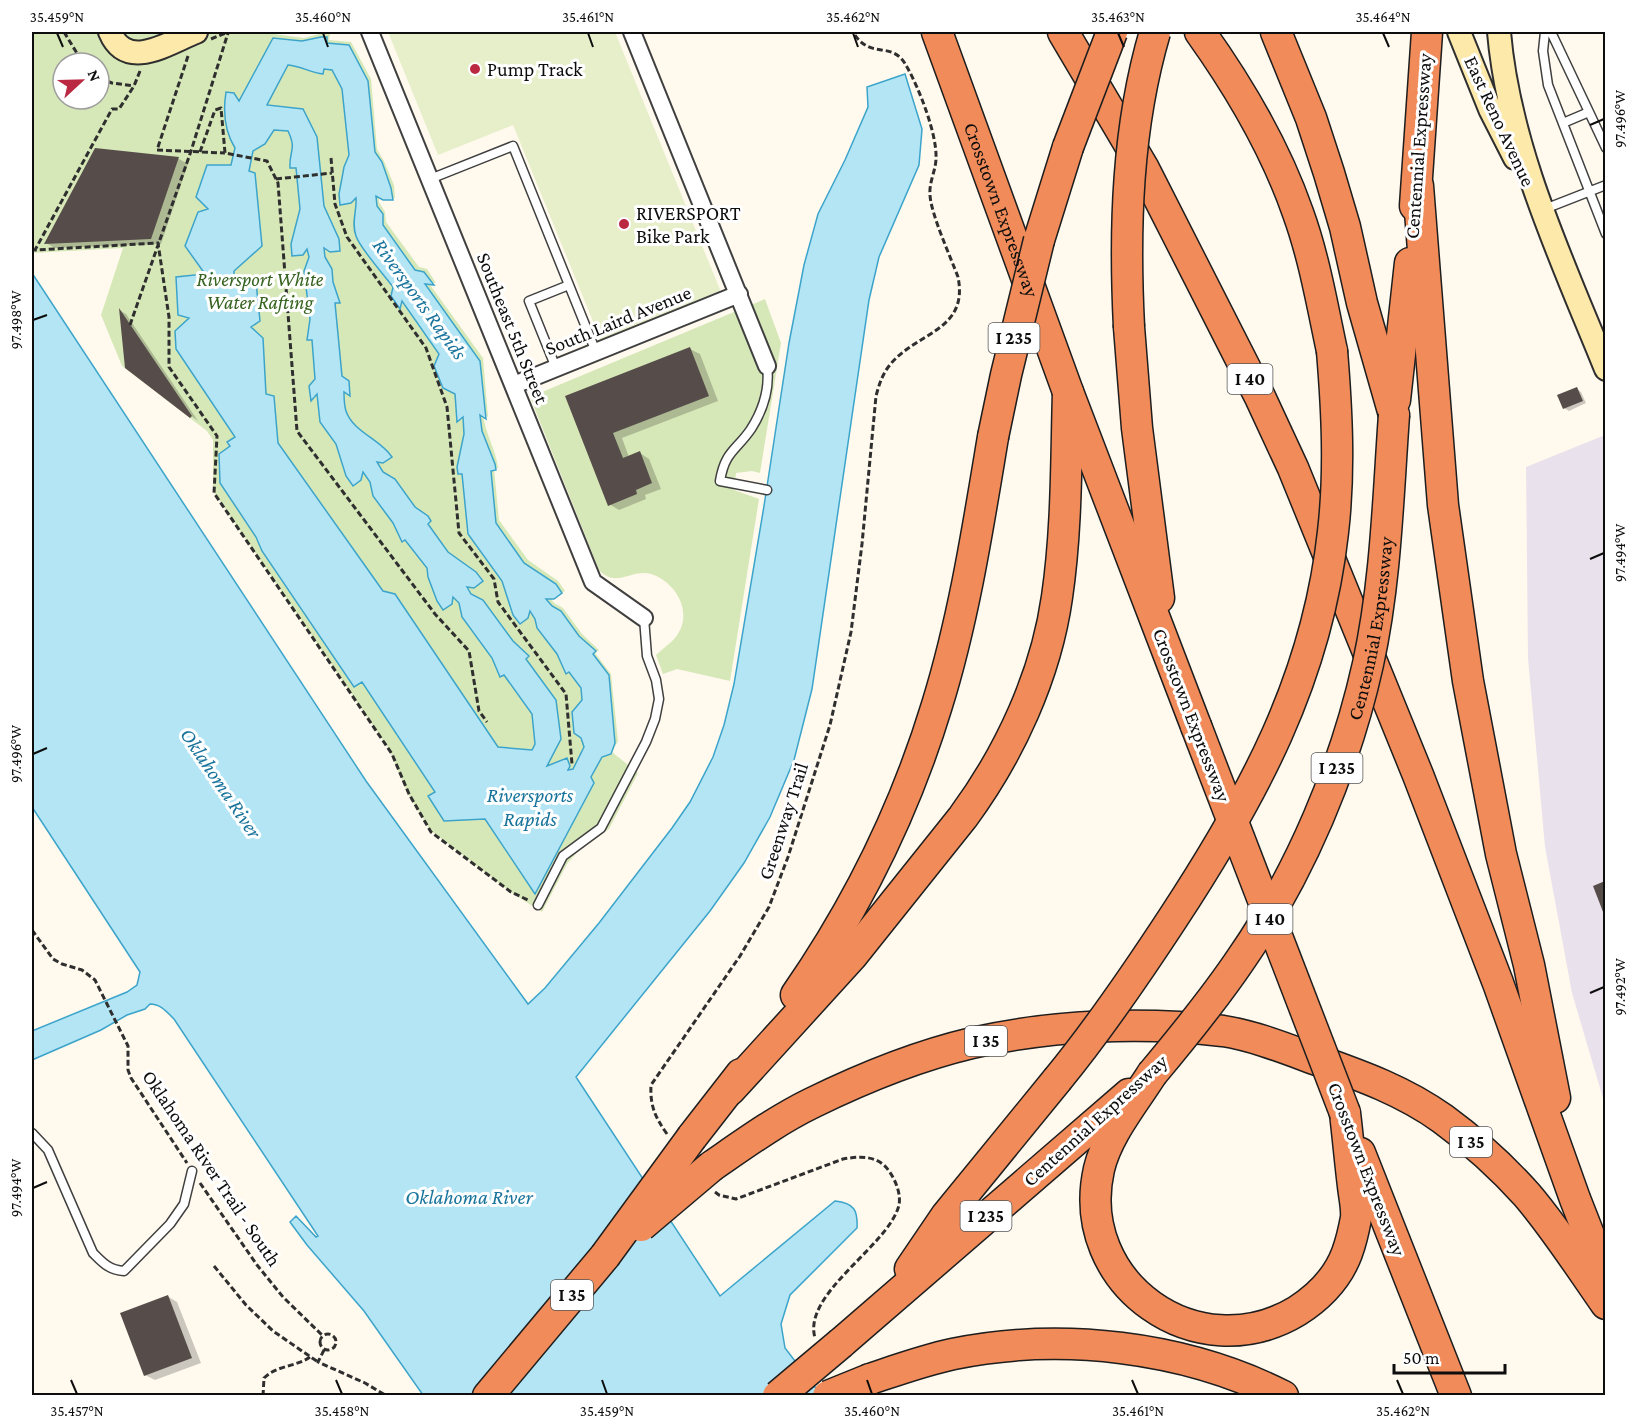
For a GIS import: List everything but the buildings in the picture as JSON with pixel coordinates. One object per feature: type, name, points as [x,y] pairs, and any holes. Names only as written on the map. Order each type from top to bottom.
[{"type":"highway","name":"Crosstown Expressway","points":[[937,32],[1068,392],[1456,1395]]},
{"type":"highway","name":"I 40","points":[[1063,32],[1144,169],[1260,397],[1293,468],[1418,775],[1498,983],[1605,1278]]},
{"type":"highway","points":[[1082,32],[1144,169]]},
{"type":"highway","name":"I 235","points":[[605,1256],[681,1137],[730,1090],[827,949],[869,871],[908,786],[937,705],[960,621],[1005,375],[1040,240],[1068,147],[1112,32]]},
{"type":"highway","points":[[1155,32],[1145,64],[1137,115],[1127,212],[1126,269],[1137,428],[1165,644]]},
{"type":"highway","points":[[888,1301],[946,1216],[1082,1050],[1150,953],[1221,844],[1272,747],[1299,684],[1317,618],[1333,532],[1337,461],[1336,398],[1332,351],[1312,259],[1281,168],[1256,118],[1229,72],[1200,32]]},
{"type":"highway","points":[[1276,32],[1311,117],[1329,173],[1345,227],[1362,303],[1394,415]]},
{"type":"highway","name":"Centennial Expressway","points":[[778,1395],[829,1343],[888,1301],[1152,1074],[1194,1024],[1243,957],[1296,867],[1313,831],[1336,771],[1368,664],[1377,612],[1384,560],[1394,415],[1418,186],[1427,32]]},
{"type":"highway","points":[[1418,186],[1443,505],[1467,681],[1501,854],[1529,965],[1575,1198]]},
{"type":"highway","points":[[730,1090],[859,947],[977,798],[1007,746],[1033,686],[1057,599],[1064,534],[1068,392]]},
{"type":"highway","name":"I 35","points":[[488,1395],[605,1256],[810,1104],[870,1077],[972,1043],[1039,1032],[1101,1026],[1225,1032],[1264,1042],[1369,1078],[1398,1091],[1442,1119],[1474,1144],[1526,1195],[1555,1231],[1605,1304]]},
{"type":"highway","points":[[1152,1074],[1103,1155],[1096,1201],[1099,1224],[1113,1263],[1126,1284],[1140,1298],[1156,1310],[1184,1323],[1215,1331],[1249,1329],[1287,1317],[1321,1293],[1335,1276],[1346,1256],[1356,1216],[1345,1113]]},
{"type":"highway","points":[[828,1395],[906,1367],[953,1354],[1002,1347],[1099,1346],[1140,1350],[1193,1362],[1234,1374],[1283,1395]]},
{"type":"main road","name":"East Reno Avenue","points":[[1459,32],[1490,110],[1542,210]]},
{"type":"main road","name":"East Reno Avenue","points":[[1499,32],[1502,69],[1509,101],[1542,210],[1605,369]]},
{"type":"main road","points":[[112,35],[127,52],[134,54],[199,40]]},
{"type":"street","name":"Southeast 5th Street","points":[[370,32],[593,582],[644,618]]},
{"type":"street","points":[[632,32],[767,366]]},
{"type":"street","name":"South Laird Avenue","points":[[514,385],[739,294]]},
{"type":"lane","points":[[1545,32],[1543,51],[1548,85],[1605,234]]},
{"type":"lane","points":[[1551,32],[1605,148]]},
{"type":"lane","points":[[1563,123],[1589,112]]},
{"type":"lane","points":[[430,179],[513,146],[596,352]]},
{"type":"lane","points":[[1542,210],[1605,185]]},
{"type":"lane","points":[[556,368],[530,301],[569,285]]},
{"type":"lane","points":[[767,366],[769,379],[766,396],[751,428],[726,459],[720,481],[767,490]]},
{"type":"lane","points":[[538,905],[542,889],[562,856],[601,828],[646,742],[655,719],[658,699],[656,680],[647,656],[644,618]]},
{"type":"lane","points":[[32,1133],[48,1150],[93,1253],[104,1265],[114,1270],[124,1271],[170,1224],[184,1204],[192,1171]]},
{"type":"path","points":[[64,32],[76,51]]},
{"type":"path","points":[[228,32],[199,40],[157,150],[226,153],[267,161],[278,183],[297,431],[435,614],[470,651],[480,711],[487,722]]},
{"type":"path","points":[[130,325],[191,152],[228,32]]},
{"type":"path","name":"Greenway Trail","points":[[681,1137],[656,1118],[651,1104],[651,1085],[740,956],[769,906],[788,857],[830,725],[851,632],[876,396],[880,380],[901,354],[948,321],[960,302],[961,289],[958,277],[930,195],[935,168],[935,141],[909,70],[897,54],[870,49],[861,44],[853,32]]},
{"type":"path","points":[[141,69],[134,86],[119,108],[112,109],[35,250],[158,243]]},
{"type":"path","points":[[111,83],[134,86]]},
{"type":"path","points":[[200,152],[214,110],[221,108],[226,153]]},
{"type":"path","points":[[331,158],[335,204],[347,237],[426,348],[447,407],[459,533],[494,579],[498,602],[566,694],[572,764]]},
{"type":"path","points":[[276,178],[332,173]]},
{"type":"path","points":[[158,243],[169,317],[169,367],[217,436],[214,493],[392,754],[409,794],[431,832],[512,892],[538,905]]},
{"type":"path","name":"Oklahoma River Trail - South","points":[[32,930],[53,959],[89,974],[98,984],[128,1046],[131,1078],[257,1265],[283,1297],[323,1336],[328,1334],[333,1336],[337,1343],[332,1350],[324,1350]]},
{"type":"path","points":[[712,1178],[719,1195],[736,1199],[860,1156],[874,1159],[887,1168],[897,1184],[899,1204],[892,1220],[824,1299],[818,1310],[814,1322],[814,1334],[829,1343]]},
{"type":"path","points":[[214,1266],[246,1305],[273,1331],[318,1362],[387,1395]]},
{"type":"path","points":[[318,1362],[324,1350],[320,1343],[323,1336]]},
{"type":"path","points":[[263,1395],[264,1378],[272,1371],[310,1357]]},
{"type":"shaded area","points":[[1605,435],[1605,1105],[1572,993],[1545,847],[1528,658],[1526,467]]},
{"type":"green space","name":"Riversport White Water Rafting","points":[[32,32],[259,32],[304,38],[323,33],[330,34],[329,40],[351,42],[371,79],[377,149],[394,185],[395,198],[385,199],[379,194],[379,202],[385,212],[386,222],[419,267],[427,269],[436,283],[428,282],[483,358],[488,417],[483,414],[498,468],[494,469],[499,520],[528,560],[558,581],[565,591],[556,597],[550,597],[554,603],[563,608],[582,634],[599,650],[595,653],[611,674],[618,741],[612,752],[638,773],[609,829],[579,850],[567,864],[542,912],[512,893],[430,830],[407,792],[389,749],[213,491],[213,440],[207,431],[122,366],[101,315],[123,248],[32,253]]},
{"type":"green space","name":"RIVERSPORT Bike Park","points":[[388,32],[615,32],[721,292],[601,341],[513,125],[438,155]]},
{"type":"green space","points":[[765,299],[781,343],[760,473],[752,471],[736,473],[734,490],[759,499],[730,681],[677,669],[663,674],[656,655],[679,632],[683,614],[682,605],[667,583],[651,574],[612,578],[599,570],[530,397]]},
{"type":"water","name":"Riversports Rapids","points":[[327,37],[327,43],[349,45],[368,81],[375,152],[382,162],[393,200],[383,200],[376,196],[377,206],[383,214],[383,225],[415,270],[424,272],[434,285],[425,284],[480,361],[486,419],[480,415],[482,431],[496,470],[491,471],[496,523],[524,563],[556,584],[562,593],[554,599],[546,599],[561,611],[579,636],[596,651],[593,654],[609,675],[615,743],[611,754],[602,757],[591,777],[594,783],[535,894],[485,819],[444,821],[428,796],[435,792],[362,682],[354,687],[262,551],[256,537],[220,483],[219,454],[230,446],[227,442],[235,437],[176,349],[175,331],[189,318],[178,315],[176,277],[205,274],[185,246],[198,212],[208,209],[196,197],[207,165],[231,165],[235,148],[226,121],[226,92],[234,93],[239,101],[273,38],[302,41]],"holes":[[[288,65],[323,74],[324,69],[332,70],[342,89],[349,155],[344,167],[339,194],[340,205],[351,203],[356,198],[354,226],[358,241],[393,287],[391,296],[400,309],[402,301],[439,354],[434,366],[443,388],[455,394],[457,422],[463,417],[464,434],[457,467],[458,474],[462,474],[468,534],[502,581],[513,615],[520,624],[528,618],[530,611],[537,628],[557,654],[566,674],[569,672],[581,688],[582,700],[572,712],[574,733],[581,738],[584,747],[573,769],[568,770],[570,766],[567,758],[547,766],[561,739],[556,700],[526,659],[529,656],[513,641],[483,600],[471,594],[467,587],[474,588],[483,581],[476,572],[448,552],[428,524],[431,521],[428,516],[415,507],[395,479],[383,472],[377,462],[383,463],[392,457],[381,445],[354,425],[346,411],[344,392],[350,396],[349,381],[342,376],[335,303],[340,303],[333,282],[332,269],[325,257],[324,248],[330,252],[340,251],[339,239],[324,206],[317,137],[303,109],[267,105]],[[274,130],[288,131],[292,146],[290,168],[296,168],[300,209],[291,244],[292,256],[303,255],[307,249],[309,257],[304,271],[310,319],[307,340],[312,340],[315,379],[309,386],[311,401],[317,394],[320,422],[336,444],[346,476],[353,486],[361,480],[363,472],[370,482],[373,496],[393,523],[402,542],[405,540],[427,568],[437,601],[443,610],[452,604],[453,597],[459,603],[462,617],[492,658],[500,677],[504,675],[532,714],[535,744],[532,750],[498,747],[395,594],[383,591],[278,443],[274,396],[266,394],[263,338],[251,327],[260,321],[256,282],[234,278],[234,271],[262,246],[255,173],[249,171],[253,151],[265,144]]]},
{"type":"water","name":"Oklahoma River","points":[[905,74],[922,129],[919,165],[879,257],[869,300],[812,689],[794,760],[770,817],[744,863],[710,911],[576,1077],[720,1296],[835,1201],[854,1208],[857,1228],[790,1295],[781,1324],[785,1348],[821,1395],[423,1395],[364,1311],[290,1222],[296,1216],[316,1237],[318,1236],[174,1019],[166,1011],[157,1005],[150,1004],[145,1009],[127,1015],[101,1030],[32,1060],[32,1031],[127,992],[137,985],[140,972],[32,807],[32,273],[366,781],[528,1004],[545,988],[599,923],[672,828],[690,802],[713,757],[734,684],[789,343],[804,265],[818,214],[868,107],[867,87]]},
{"type":"place","name":"Pump Track","points":[[475,69]]},
{"type":"place","name":"RIVERSPORT Bike Park","points":[[624,224]]}]
